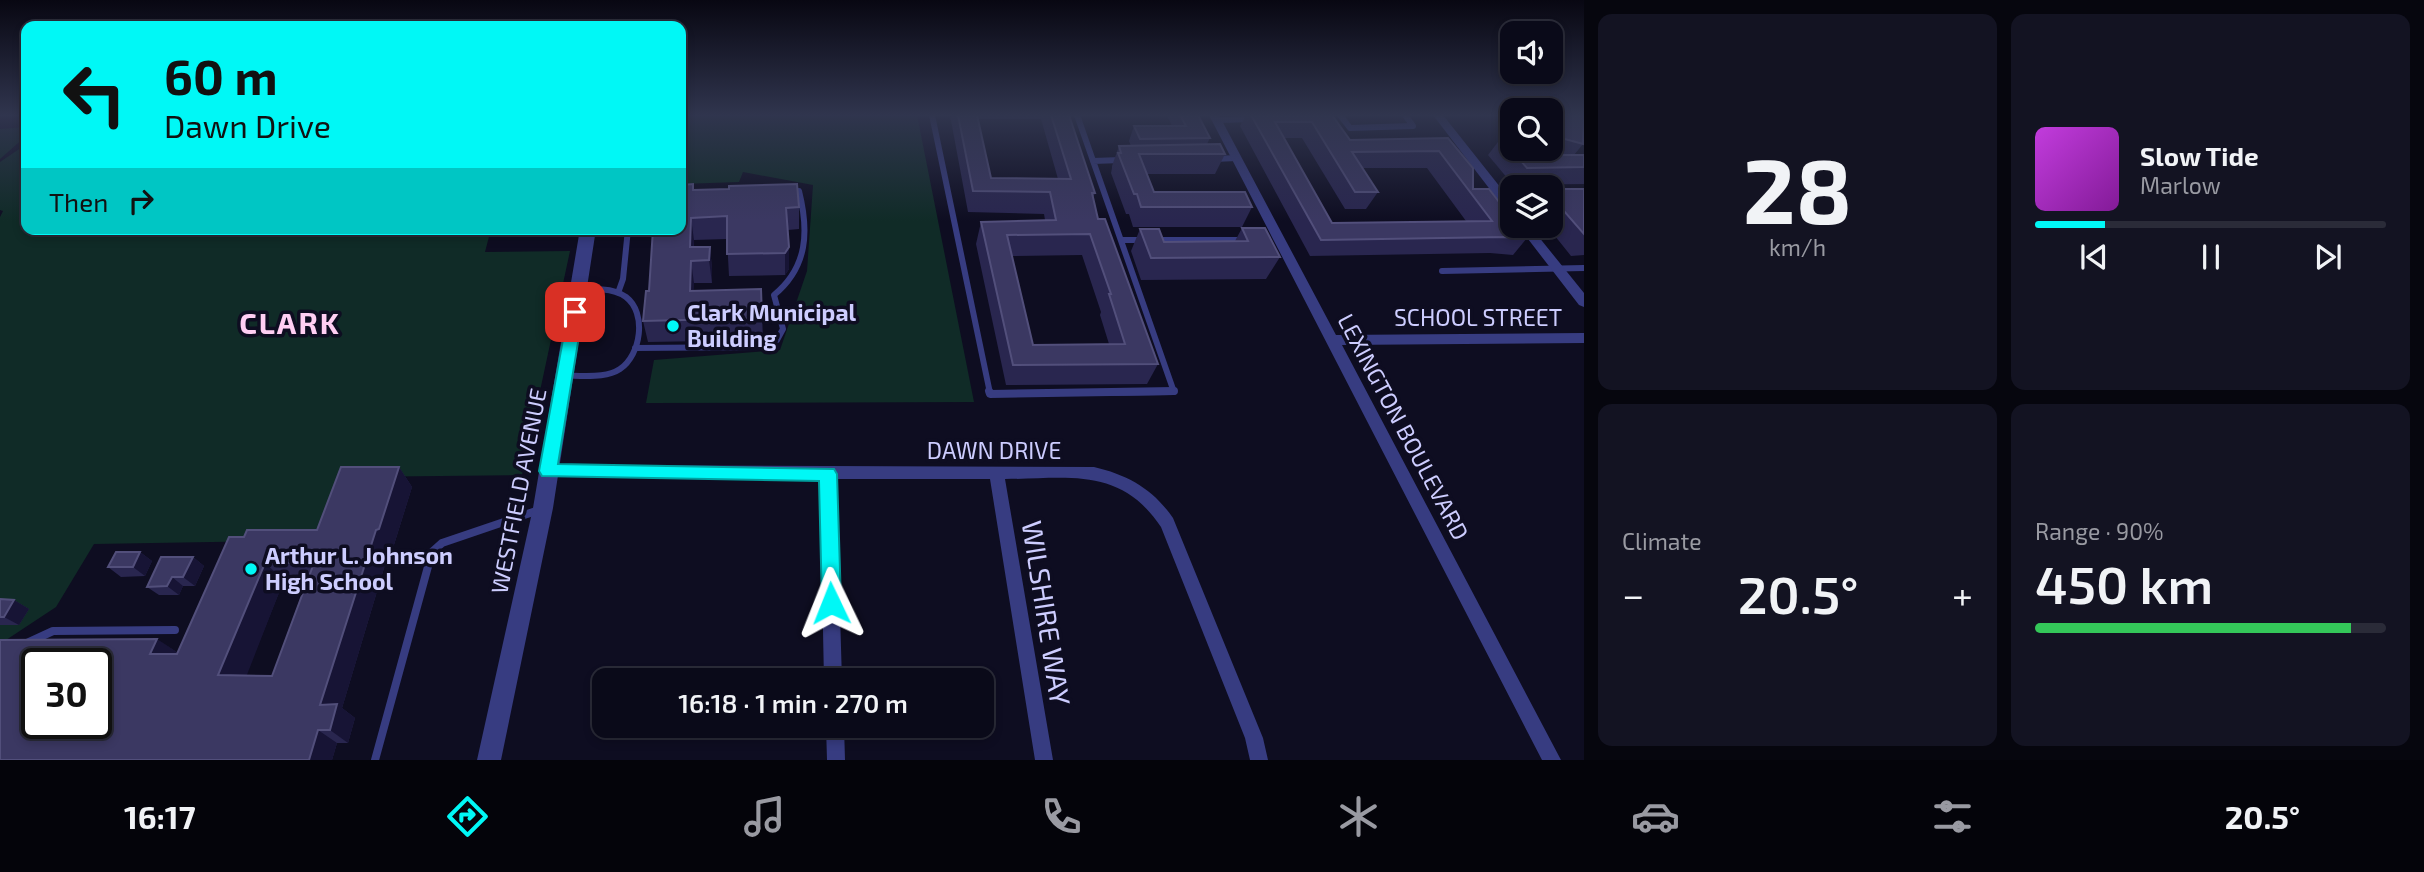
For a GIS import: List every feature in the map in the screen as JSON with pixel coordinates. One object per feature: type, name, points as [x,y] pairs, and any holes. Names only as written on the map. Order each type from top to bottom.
[{"type":"street","name":"LEXINGTON BOULEVARD","points":[[1233,150],[1273,240],[1331,340],[1552,760]]},
{"type":"street","points":[[1466,150],[1500,188]]},
{"type":"street","name":"WESTFIELD AVENUE","points":[[489,760],[542,508],[587,235]]},
{"type":"street","points":[[1534,238],[1579,289],[1584,302]]},
{"type":"street","name":"SCHOOL STREET","points":[[1331,340],[1584,338]]},
{"type":"street","name":"DAWN DRIVE","points":[[548,471],[1094,473],[1128,483],[1157,506],[1167,523],[1244,712],[1259,760]]},
{"type":"street","points":[[828,474],[834,668]]},
{"type":"street","name":"WILSHIRE WAY","points":[[997,474],[1044,760]]},
{"type":"street","points":[[835,738],[836,760]]},
{"type":"lane","points":[[939,150],[990,394],[1174,392],[1089,150]]},
{"type":"lane","points":[[1210,159],[1237,158]]},
{"type":"lane","points":[[1093,161],[1132,160]]},
{"type":"lane","points":[[635,348],[762,347],[777,340],[783,329],[774,295],[793,278],[798,268],[805,228],[799,191],[785,192]]},
{"type":"lane","points":[[618,293],[623,279],[627,235]]},
{"type":"lane","points":[[1121,240],[1253,240]]},
{"type":"lane","points":[[1442,271],[1584,268]]},
{"type":"lane","points":[[565,376],[611,373],[626,364],[635,348],[637,311],[631,301],[618,293],[599,288],[578,291]]},
{"type":"lane","points":[[375,760],[432,552],[442,542],[542,508]]},
{"type":"lane","points":[[19,647],[53,631],[175,630]]},
{"type":"green space","points":[[0,150],[10,150],[0,159]]},
{"type":"green space","points":[[21,150],[21,235],[489,235],[485,252],[570,251],[522,475],[347,477],[325,540],[94,544],[56,607],[0,644],[0,217],[3,211],[0,210],[0,162]]},
{"type":"green space","points":[[686,150],[924,150],[974,402],[646,403],[654,360],[780,350],[807,271],[813,185],[743,172],[739,182],[686,184]]},
{"type":"building","points":[[965,150],[985,150],[991,178],[1071,179],[1062,150],[1081,150],[1095,193],[1092,193],[1098,219],[1105,219],[1158,364],[1013,365],[981,222],[1056,220],[1050,192],[973,191]],"holes":[[[1090,234],[1125,344],[1033,345],[1007,235]]]},
{"type":"building","points":[[1120,150],[1223,150],[1225,154],[1139,154],[1154,192],[1245,192],[1252,207],[1141,207],[1118,153],[1121,153]]},
{"type":"building","points":[[1271,150],[1291,150],[1332,223],[1492,221],[1439,151],[1352,152],[1378,192],[1355,192],[1329,150],[1458,150],[1473,168],[1473,189],[1489,189],[1500,203],[1500,237],[1321,240]]},
{"type":"building","points":[[1563,155],[1584,155],[1584,167],[1527,168],[1521,161],[1563,161]]},
{"type":"building","points":[[693,184],[693,190],[797,184],[799,207],[786,208],[789,247],[785,253],[727,254],[727,216],[691,218],[690,247],[710,247],[709,260],[691,261],[690,291],[761,289],[762,318],[643,321],[646,291],[649,291],[653,235],[686,235],[686,185]]},
{"type":"building","points":[[1563,189],[1584,189],[1584,234],[1563,210]]},
{"type":"building","points":[[1242,228],[1265,228],[1280,257],[1151,258],[1140,229],[1159,229],[1164,242],[1248,241]]},
{"type":"building","points":[[341,467],[399,467],[320,705],[337,704],[330,730],[318,730],[309,760],[0,760],[0,640],[157,639],[150,654],[177,654],[229,537],[244,537],[247,530],[317,530]],"holes":[[[265,563],[314,563],[272,676],[218,675]]]},
{"type":"building","points":[[116,552],[140,552],[133,567],[108,567]]},
{"type":"building","points":[[161,557],[193,557],[183,577],[172,577],[167,586],[147,587]]},
{"type":"building","points":[[0,599],[14,600],[4,617],[0,617]]},
{"type":"place","name":"Clark Municipal Building","points":[[673,326]]},
{"type":"place","name":"Arthur L. Johnson High School","points":[[251,569]]},
{"type":"district","name":"CLARK","points":[[290,324]]},
{"type":"route","points":[[575,312],[548,471],[828,474],[831,603]]}]
